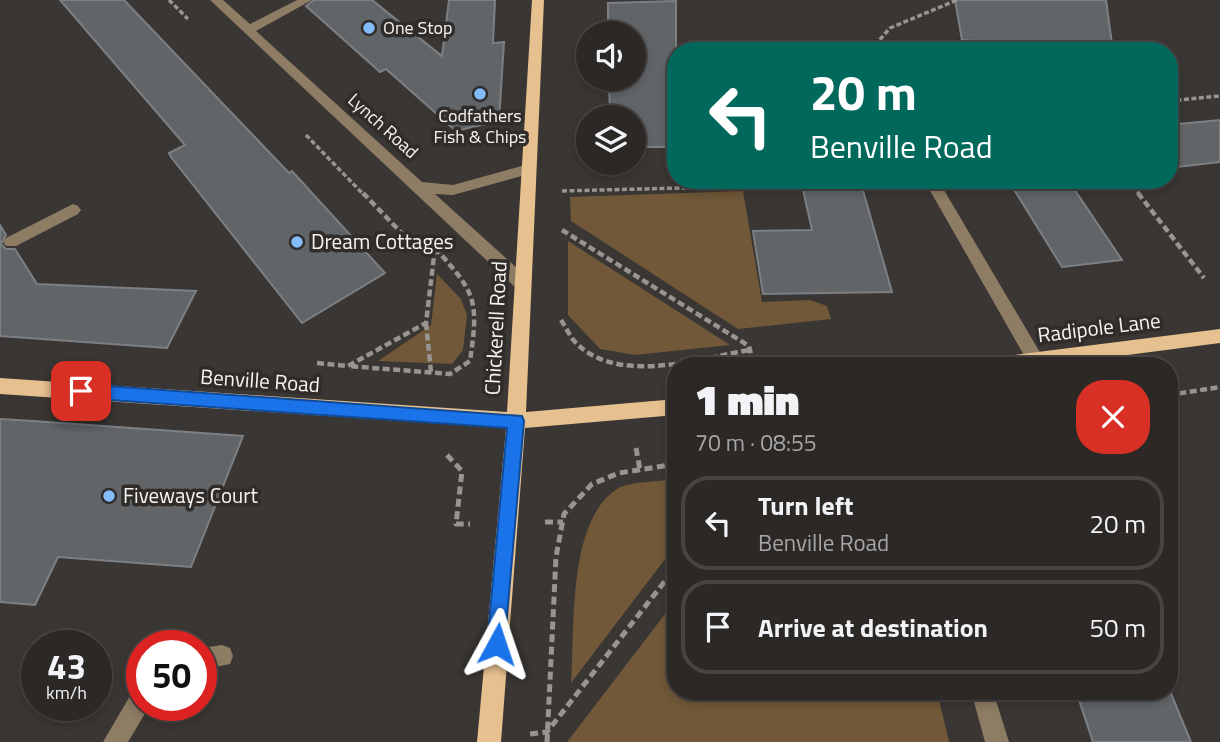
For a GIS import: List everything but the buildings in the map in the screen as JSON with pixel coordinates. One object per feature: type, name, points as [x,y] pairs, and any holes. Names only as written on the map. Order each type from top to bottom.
[{"type":"main road","name":"Chickerell Road","points":[[489,742],[516,421],[538,0]]},
{"type":"main road","name":"Radipole Lane","points":[[1051,357],[1220,336]]},
{"type":"main road","name":"Benville Road","points":[[0,386],[516,421]]},
{"type":"main road","points":[[516,421],[667,408]]},
{"type":"street","name":"Lynch Road","points":[[216,0],[522,283]]},
{"type":"street","points":[[248,30],[306,0]]},
{"type":"street","points":[[421,187],[453,190],[529,169]]},
{"type":"street","points":[[936,189],[1034,357]]},
{"type":"street","points":[[10,242],[73,210]]},
{"type":"street","points":[[985,700],[997,742]]},
{"type":"street","points":[[115,742],[128,721]]},
{"type":"path","points":[[878,42],[890,28],[957,0]]},
{"type":"path","points":[[1178,100],[1220,96]]},
{"type":"path","points":[[560,191],[667,188]]},
{"type":"path","points":[[1135,189],[1204,278]]},
{"type":"path","points":[[558,240],[559,228],[749,346],[751,357]]},
{"type":"path","points":[[317,363],[348,366],[431,372],[450,373],[470,361],[478,308],[469,287],[435,248],[426,323],[431,372]]},
{"type":"path","points":[[558,313],[565,331],[584,353],[606,362],[639,366],[667,362]]},
{"type":"path","points":[[348,366],[426,323]]},
{"type":"path","points":[[701,357],[749,350]]},
{"type":"path","points":[[1178,394],[1220,387]]},
{"type":"path","points":[[440,447],[462,471],[456,524]]},
{"type":"path","points":[[547,742],[556,557],[564,514],[592,484],[619,473],[667,465]]},
{"type":"path","points":[[547,732],[667,579]]},
{"type":"shaded area","points":[[743,191],[762,302],[810,300],[827,306],[831,319],[738,329],[571,221],[570,197]]},
{"type":"shaded area","points":[[568,241],[730,345],[635,355],[600,349],[568,315]]},
{"type":"shaded area","points":[[437,274],[461,299],[467,315],[463,350],[452,364],[378,361],[431,325]]},
{"type":"shaded area","points":[[667,480],[667,557],[571,683],[577,578],[589,525],[601,504],[617,489],[637,483]]},
{"type":"shaded area","points":[[667,611],[667,700],[939,700],[949,742],[567,742]]},
{"type":"place","name":"One Stop","points":[[369,28]]},
{"type":"place","name":"Codfathers Fish & Chips","points":[[480,94]]},
{"type":"place","name":"Dream Cottages","points":[[297,242]]},
{"type":"place","name":"Fiveways Court","points":[[109,496]]},
{"type":"route","points":[[81,391],[516,421],[497,644]]}]
